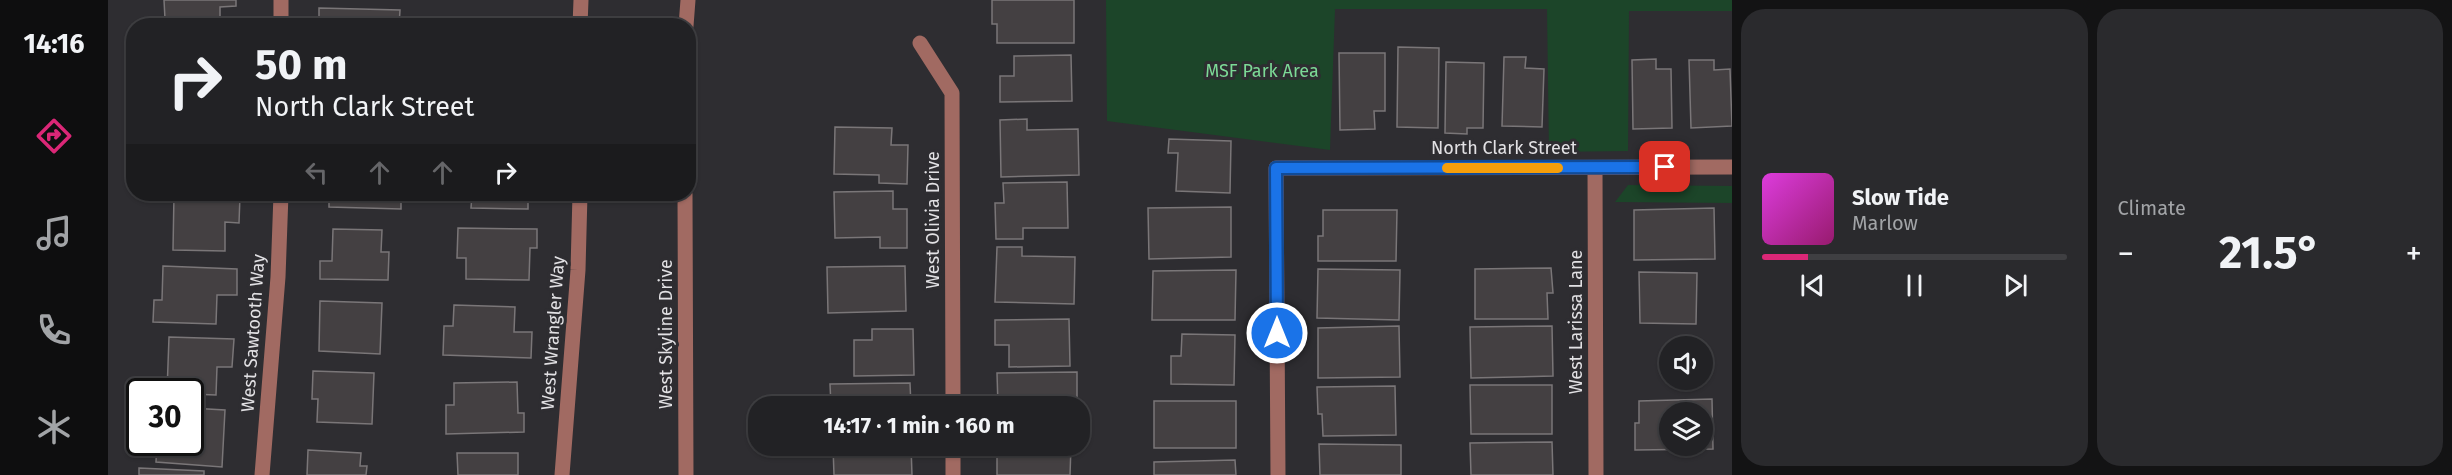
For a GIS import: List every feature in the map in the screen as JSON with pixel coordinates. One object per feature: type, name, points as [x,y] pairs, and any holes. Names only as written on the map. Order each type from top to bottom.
[{"type":"street","points":[[281,0],[281,18]]},
{"type":"street","points":[[580,18],[581,0]]},
{"type":"street","points":[[687,18],[688,0]]},
{"type":"street","name":"West Olivia Drive","points":[[920,43],[952,93],[953,396]]},
{"type":"street","name":"North Clark Street","points":[[1278,475],[1276,168],[1732,167]]},
{"type":"street","name":"West Larissa Lane","points":[[1595,168],[1596,475]]},
{"type":"street","name":"West Sawtooth Way","points":[[262,475],[278,277],[280,201]]},
{"type":"street","name":"West Wrangler Way","points":[[562,475],[578,270],[579,201]]},
{"type":"street","name":"West Skyline Drive","points":[[685,201],[686,475]]},
{"type":"street","points":[[953,456],[953,475]]},
{"type":"green space","name":"MSF Park Area","points":[[1106,0],[1732,0],[1732,11],[1629,11],[1628,151],[1549,152],[1547,9],[1335,9],[1330,150],[1107,121]]},
{"type":"green space","points":[[1628,185],[1732,186],[1732,203],[1615,202]]},
{"type":"building","points":[[164,0],[236,0],[236,6],[220,7],[220,18],[165,18]]},
{"type":"building","points":[[992,0],[1074,0],[1074,43],[997,43],[997,24],[992,24]]},
{"type":"building","points":[[319,8],[400,10],[400,18],[319,18]]},
{"type":"building","points":[[1398,47],[1439,48],[1438,128],[1397,127]]},
{"type":"building","points":[[1339,53],[1385,53],[1385,111],[1374,111],[1375,129],[1340,130]]},
{"type":"building","points":[[1071,55],[1072,101],[1000,102],[1000,76],[1014,76],[1014,56]]},
{"type":"building","points":[[1504,57],[1526,57],[1525,68],[1544,69],[1542,127],[1502,126]]},
{"type":"building","points":[[1656,59],[1656,69],[1671,69],[1672,128],[1633,129],[1632,60]]},
{"type":"building","points":[[1689,60],[1714,60],[1714,70],[1730,69],[1732,126],[1691,128]]},
{"type":"building","points":[[1446,62],[1484,63],[1483,128],[1467,128],[1467,134],[1445,133]]},
{"type":"building","points":[[1027,119],[1027,130],[1078,129],[1079,175],[1001,177],[1000,120]]},
{"type":"building","points":[[835,127],[892,128],[891,145],[908,145],[907,184],[879,183],[879,175],[834,174]]},
{"type":"building","points":[[1169,139],[1231,141],[1230,193],[1176,191],[1178,153],[1168,153]]},
{"type":"building","points":[[1067,182],[1068,228],[1023,228],[1023,239],[996,239],[995,203],[1004,203],[1003,183]]},
{"type":"building","points":[[893,191],[893,209],[907,209],[907,248],[880,248],[880,237],[835,238],[834,192]]},
{"type":"building","points":[[174,201],[240,201],[239,223],[225,222],[225,251],[173,250]]},
{"type":"building","points":[[329,201],[401,201],[401,209],[329,207]]},
{"type":"building","points":[[472,201],[528,201],[528,209],[471,208]]},
{"type":"building","points":[[1231,207],[1231,257],[1149,259],[1148,208]]},
{"type":"building","points":[[1714,208],[1715,259],[1634,260],[1634,210]]},
{"type":"building","points":[[1323,210],[1397,210],[1396,261],[1318,261],[1318,236],[1323,236]]},
{"type":"building","points":[[458,228],[537,229],[537,248],[530,248],[529,280],[466,279],[466,258],[457,258]]},
{"type":"building","points":[[333,229],[382,230],[381,252],[389,252],[388,280],[320,279],[320,261],[332,261]]},
{"type":"building","points":[[997,247],[1022,247],[1022,256],[1075,257],[1074,304],[995,302]]},
{"type":"building","points":[[163,266],[237,269],[237,295],[217,295],[216,324],[153,322],[154,300],[162,300]]},
{"type":"building","points":[[905,266],[906,311],[828,313],[827,267]]},
{"type":"building","points":[[1551,268],[1553,293],[1547,293],[1548,319],[1475,319],[1475,269]]},
{"type":"building","points":[[1318,269],[1400,270],[1399,320],[1317,318]]},
{"type":"building","points":[[1236,270],[1235,320],[1152,320],[1153,271]]},
{"type":"building","points":[[1639,272],[1697,273],[1696,324],[1640,323]]},
{"type":"building","points":[[320,301],[382,303],[380,354],[319,351]]},
{"type":"building","points":[[454,305],[515,307],[514,332],[532,332],[531,358],[443,355],[444,326],[453,326]]},
{"type":"building","points":[[1069,319],[1070,366],[1009,367],[1009,345],[995,345],[995,320]]},
{"type":"building","points":[[1399,326],[1400,377],[1318,378],[1318,328]]},
{"type":"building","points":[[1552,326],[1553,376],[1471,378],[1470,327]]},
{"type":"building","points":[[872,329],[913,329],[914,375],[854,376],[854,340],[872,340]]},
{"type":"building","points":[[1182,334],[1235,335],[1234,385],[1171,384],[1171,356],[1181,356]]},
{"type":"building","points":[[169,337],[234,339],[232,367],[217,367],[216,395],[204,395],[204,378],[168,378]]},
{"type":"building","points":[[313,371],[374,373],[372,424],[317,422],[318,399],[312,399]]},
{"type":"building","points":[[1077,372],[1077,396],[998,396],[997,373]]},
{"type":"building","points":[[517,382],[518,413],[524,413],[524,432],[446,434],[446,405],[454,405],[454,383]]},
{"type":"building","points":[[910,383],[911,396],[831,396],[830,384]]},
{"type":"building","points":[[1470,385],[1552,385],[1552,434],[1471,434]]},
{"type":"building","points":[[1395,386],[1396,435],[1323,436],[1322,414],[1318,414],[1317,387]]},
{"type":"building","points":[[1712,399],[1712,402],[1659,402],[1659,450],[1635,450],[1635,423],[1639,423],[1639,401]]},
{"type":"building","points":[[1154,401],[1236,401],[1236,448],[1154,448]]},
{"type":"building","points":[[204,409],[225,410],[222,467],[156,462],[156,456],[204,456]]},
{"type":"building","points":[[1552,442],[1553,475],[1471,475],[1470,443]]},
{"type":"building","points":[[1319,444],[1401,445],[1401,475],[1320,475]]},
{"type":"building","points":[[308,450],[361,453],[360,466],[367,466],[366,475],[307,475]]},
{"type":"building","points":[[457,453],[518,453],[518,475],[458,475]]},
{"type":"building","points":[[833,456],[911,456],[912,475],[834,475]]},
{"type":"building","points":[[1071,456],[1070,475],[997,475],[997,457]]},
{"type":"building","points":[[1235,460],[1236,475],[1154,475],[1154,462]]},
{"type":"building","points":[[139,468],[204,471],[204,475],[139,475]]},
{"type":"slow traffic","points":[[1447,168],[1558,168]]},
{"type":"route","points":[[1277,333],[1276,168],[1665,167]]}]
